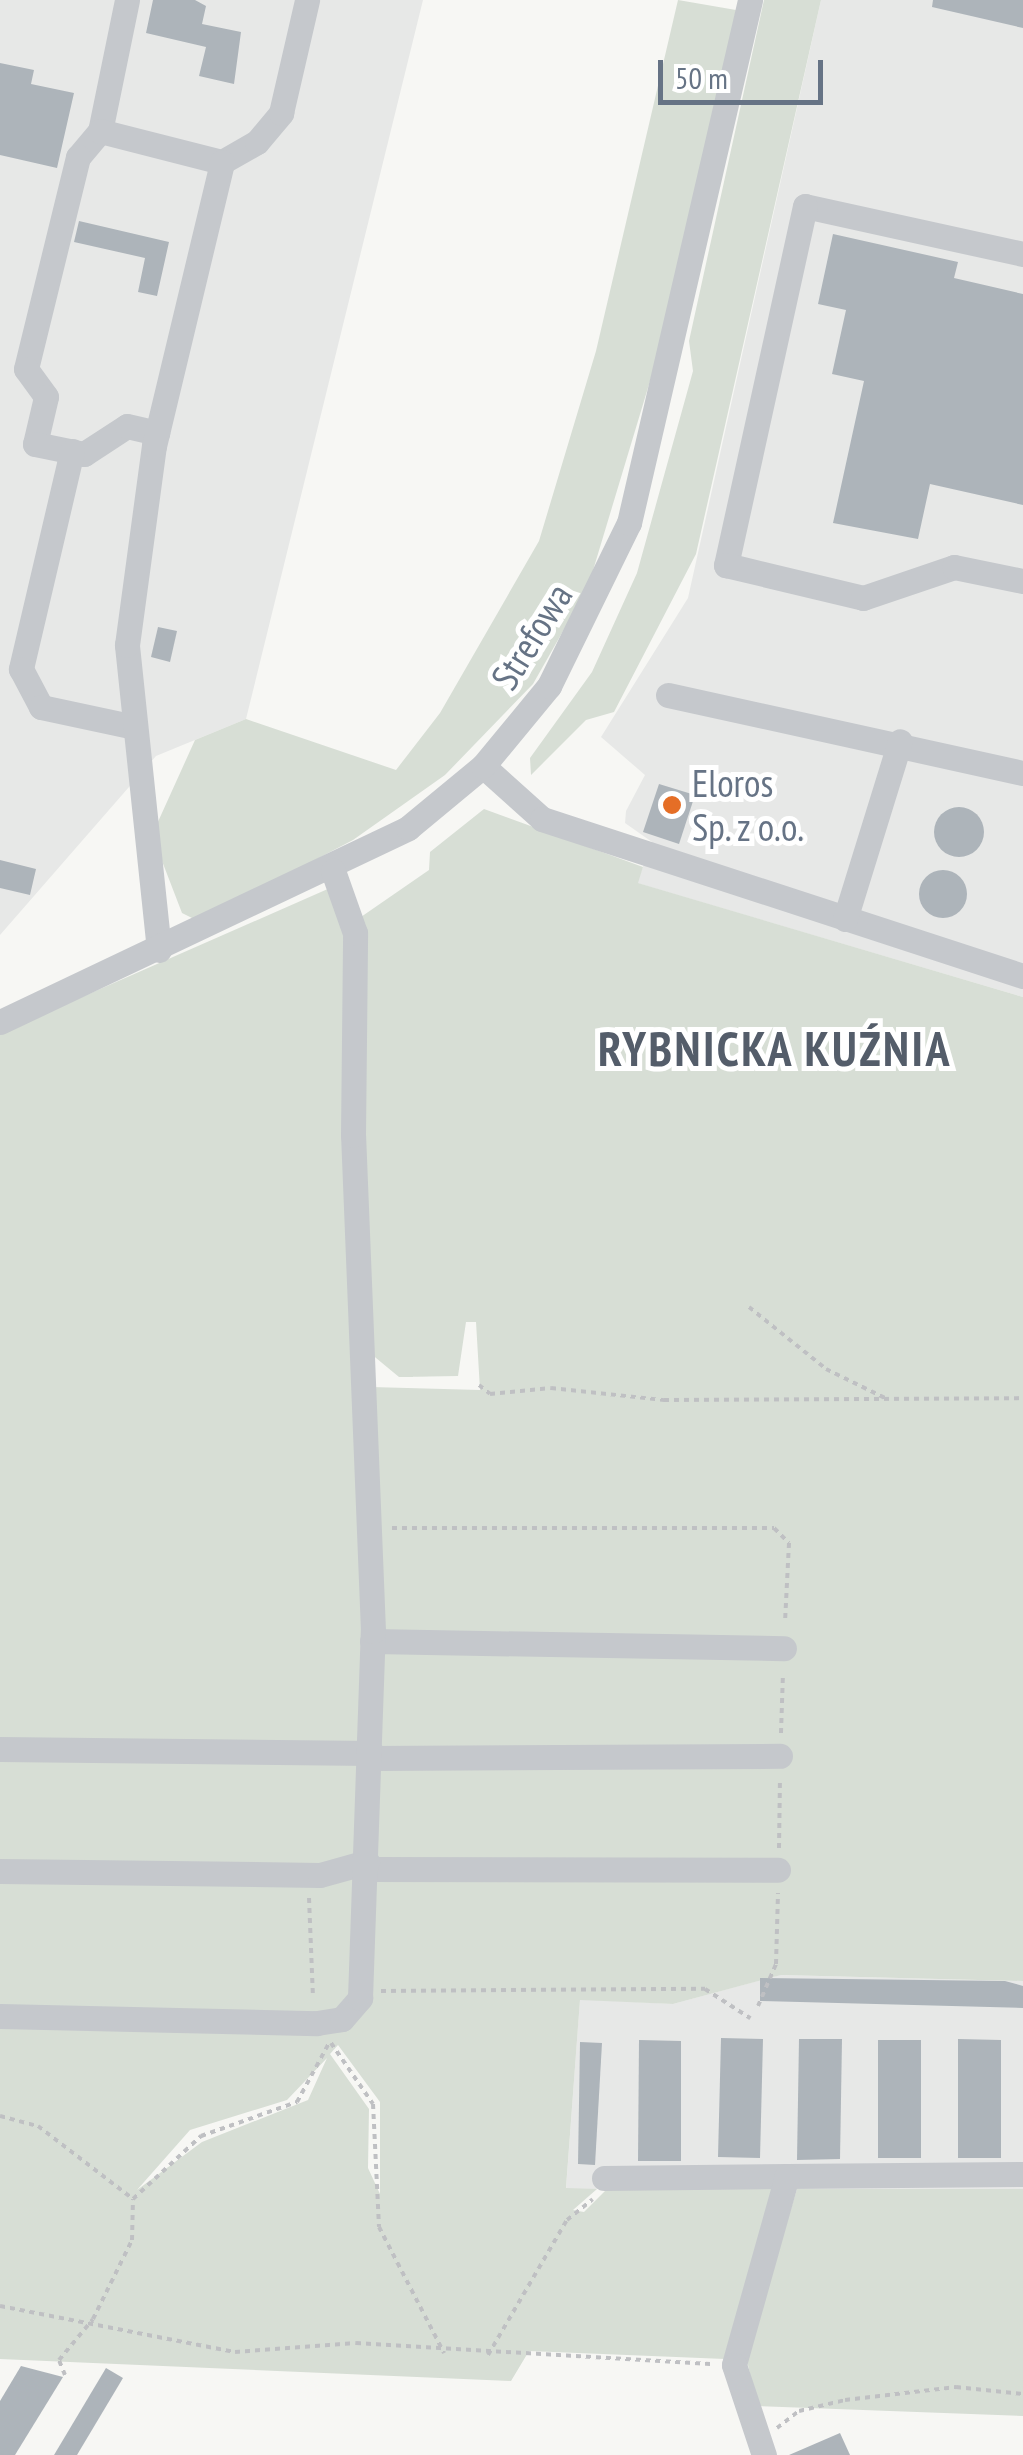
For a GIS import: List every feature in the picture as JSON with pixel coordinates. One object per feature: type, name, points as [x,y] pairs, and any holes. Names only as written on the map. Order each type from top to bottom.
[{"type":"street","points":[[127,0],[100,131],[78,158],[26,369],[46,398],[35,444],[72,452],[127,426],[157,432]]},
{"type":"street","points":[[159,950],[130,726],[127,645],[157,432],[222,162],[281,113],[307,0]]},
{"type":"street","name":"Strefowa","points":[[0,1022],[333,871],[408,828],[483,766],[572,651],[629,523],[750,0]]},
{"type":"street","points":[[100,131],[222,162]]},
{"type":"street","points":[[1023,254],[806,206],[726,565],[863,598],[954,567],[1023,581]]},
{"type":"street","points":[[72,452],[20,669],[41,707],[130,726]]},
{"type":"street","points":[[668,695],[900,740],[1023,773]]},
{"type":"street","points":[[844,919],[900,740]]},
{"type":"street","points":[[483,766],[542,820],[1023,976]]},
{"type":"street","points":[[0,2016],[323,2032],[342,2020],[362,1989],[372,1756],[372,1641],[352,1135],[355,933],[333,871]]},
{"type":"street","points":[[372,1641],[784,1648]]},
{"type":"street","points":[[0,1748],[372,1756],[780,1756]]},
{"type":"street","points":[[0,1871],[320,1875],[367,1866],[778,1870]]},
{"type":"street","points":[[605,2178],[1023,2174]]},
{"type":"street","points":[[761,2449],[734,2365],[786,2176]]},
{"type":"path","points":[[749,1307],[826,1368],[886,1399]]},
{"type":"path","points":[[479,1386],[490,1394],[551,1388],[664,1400],[1023,1398]]},
{"type":"path","points":[[309,1898],[323,2032],[373,2104],[379,2226],[444,2352]]},
{"type":"path","points":[[362,1989],[705,1989],[750,2018]]},
{"type":"path","points":[[65,2375],[59,2360],[94,2318],[132,2240],[133,2199],[201,2136],[297,2102],[326,2048]]},
{"type":"path","points":[[0,2116],[38,2126],[133,2199]]},
{"type":"path","points":[[488,2355],[567,2220],[605,2178]]},
{"type":"path","points":[[0,2306],[94,2318],[235,2352],[356,2343],[488,2355],[734,2365]]},
{"type":"path","points":[[761,2449],[798,2411],[845,2400],[956,2388],[1023,2394]]},
{"type":"shaded area","points":[[0,0],[423,0],[246,719],[156,756],[0,935]]},
{"type":"shaded area","points":[[678,0],[736,10],[675,298],[588,587],[533,684],[445,775],[353,840],[198,921],[182,913],[152,835],[195,740],[246,719],[396,770],[440,713],[539,541],[596,351]]},
{"type":"shaded area","points":[[764,0],[821,0],[696,554],[614,712],[586,720],[531,775],[530,758],[592,672],[637,573],[693,371],[689,341]]},
{"type":"shaded area","points":[[821,0],[1023,0],[1023,997],[637,883],[652,842],[625,823],[626,811],[645,775],[601,737],[688,598]]},
{"type":"shaded area","points":[[484,809],[643,867],[638,883],[1023,997],[1023,1981],[781,1975],[673,2004],[580,2000],[566,2188],[597,2189],[573,2210],[584,2212],[607,2189],[779,2188],[725,2359],[529,2351],[511,2381],[0,2359],[0,1033],[330,888],[345,928],[429,870],[430,852]],"holes":[[[466,1322],[476,1322],[480,1390],[371,1387],[370,1353],[399,1377],[458,1376]],[[338,2045],[380,2102],[380,2194],[368,2168],[369,2109],[330,2054]],[[327,2058],[308,2100],[202,2142],[137,2190],[190,2130],[287,2100]]]},
{"type":"shaded area","points":[[780,1975],[1023,1981],[1023,2189],[566,2189],[580,1999],[673,2004]]},
{"type":"shaded area","points":[[797,2189],[1023,2189],[1023,2416],[757,2406],[746,2356]]},
{"type":"building","points":[[153,0],[195,0],[206,6],[202,24],[241,32],[234,84],[199,76],[206,47],[146,33]]},
{"type":"building","points":[[933,0],[1023,0],[1023,28],[932,7]]},
{"type":"building","points":[[0,63],[34,70],[31,84],[74,93],[57,168],[0,155]]},
{"type":"building","points":[[79,221],[169,242],[157,296],[138,292],[145,258],[74,242]]},
{"type":"building","points":[[833,234],[958,262],[954,278],[1023,294],[1023,505],[930,484],[918,539],[833,523],[864,381],[832,374],[846,310],[818,304]]},
{"type":"building","points":[[158,627],[177,631],[170,662],[151,657]]},
{"type":"building","name":"Eloros Sp. z o.o.","points":[[659,784],[695,795],[679,844],[643,832]]},
{"type":"building","points":[[959,807],[977,814],[984,832],[977,850],[959,857],[941,850],[934,832],[941,814]]},
{"type":"building","points":[[0,860],[36,869],[30,895],[0,888]]},
{"type":"building","points":[[943,870],[960,877],[967,894],[960,911],[943,918],[926,911],[919,894],[926,877]]},
{"type":"building","points":[[760,1978],[1005,1981],[1023,1986],[1023,2008],[760,2001]]},
{"type":"building","points":[[721,2038],[763,2039],[760,2158],[718,2157]]},
{"type":"building","points":[[799,2039],[842,2039],[840,2159],[797,2160]]},
{"type":"building","points":[[958,2039],[1001,2040],[1001,2158],[958,2158]]},
{"type":"building","points":[[639,2040],[681,2041],[681,2161],[638,2161]]},
{"type":"building","points":[[878,2040],[921,2040],[921,2158],[878,2158]]},
{"type":"building","points":[[580,2042],[602,2043],[595,2165],[578,2164]]},
{"type":"building","points":[[21,2366],[63,2377],[15,2455],[0,2455],[0,2401]]},
{"type":"building","points":[[106,2368],[123,2378],[77,2455],[54,2455]]},
{"type":"building","points":[[840,2433],[850,2455],[789,2455]]},
{"type":"place","name":"Eloros Sp. z o.o.","points":[[672,805]]},
{"type":"district","name":"RYBNICKA KUŹNIA","points":[[775,1049]]}]
